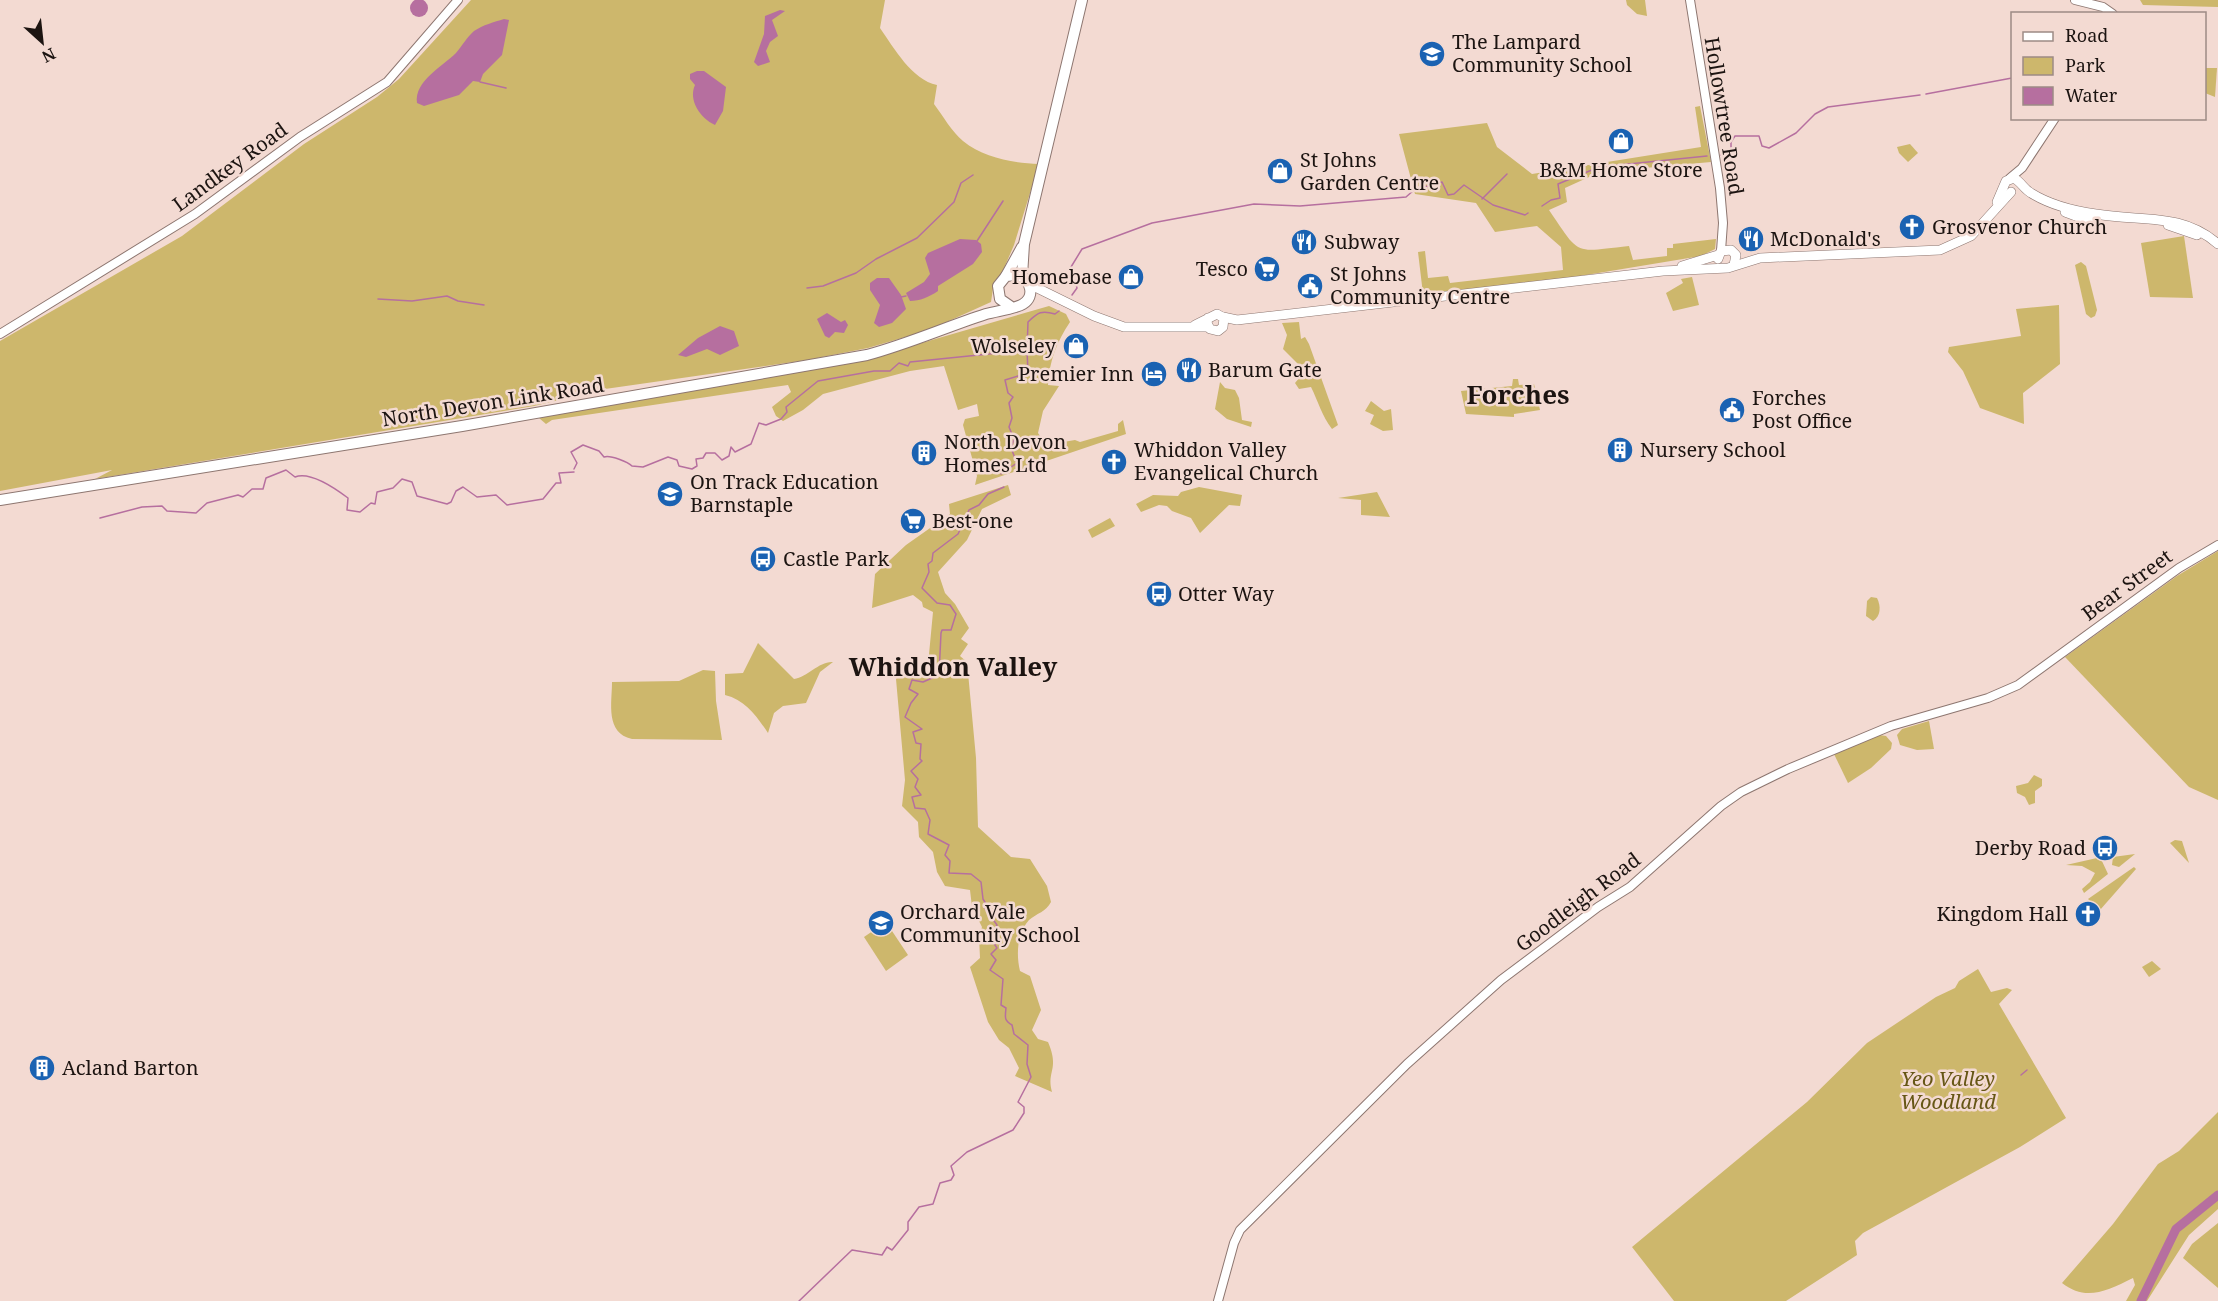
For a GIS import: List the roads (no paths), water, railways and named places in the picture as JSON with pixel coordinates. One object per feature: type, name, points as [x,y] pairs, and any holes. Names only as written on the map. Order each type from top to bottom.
[{"type":"highway","points":[[985,314],[996,303],[1000,282],[1006,276],[1024,244],[1082,0]]},
{"type":"highway","points":[[998,295],[1003,303],[1010,306],[1020,306],[1026,302],[1030,293],[1026,280],[1024,244]]},
{"type":"highway","points":[[1006,276],[1026,280]]},
{"type":"highway","name":"North Devon Link Road","points":[[0,500],[462,426],[821,364],[904,345],[1010,306]]},
{"type":"main road","points":[[1223,321],[1663,271],[1728,268],[1760,258],[1906,251],[1951,243],[1971,236],[2013,186],[2054,204],[2121,219],[2145,220],[2193,233],[2218,245]]},
{"type":"main road","points":[[1663,271],[1726,252],[1760,258]]},
{"type":"main road","points":[[1726,252],[1737,258],[1734,265]]},
{"type":"main road","points":[[1722,267],[1718,262],[1726,252]]},
{"type":"main road","points":[[1026,280],[1094,316],[1124,327],[1162,329],[1193,325],[1208,322],[1217,314],[1223,321]]},
{"type":"main road","points":[[1026,302],[1045,296],[1066,301]]},
{"type":"main road","points":[[1208,322],[1218,331],[1223,321]]},
{"type":"street","name":"Landkey Road","points":[[0,334],[195,214],[300,137],[387,82],[458,0]]},
{"type":"street","name":"Hollowtree Road","points":[[1690,0],[1720,188],[1726,252]]},
{"type":"street","points":[[2075,0],[2103,7],[2111,12]]},
{"type":"street","points":[[2013,186],[2054,120]]},
{"type":"street","name":"Bear Street","points":[[2058,656],[2180,567],[2218,545]]},
{"type":"street","name":"Goodleigh Road","points":[[1218,1301],[1234,1243],[1240,1230],[1398,1072],[1501,980],[1598,906],[1630,887],[1721,806],[1741,792],[1862,737],[1924,715],[1988,698],[2018,685],[2058,656]]},
{"type":"water","points":[[419,-1],[425,2],[428,8],[425,14],[419,17],[413,14],[410,8],[413,2]]},
{"type":"water","points":[[780,10],[785,11],[772,20],[778,36],[770,42],[766,51],[770,62],[758,66],[754,62],[764,34],[765,16]]},
{"type":"water","points":[[504,19],[509,20],[502,55],[483,74],[480,82],[473,81],[459,95],[424,106],[417,103],[417,95],[425,81],[456,53],[471,33],[485,25]]},
{"type":"water","points":[[704,71],[726,87],[723,111],[715,125],[700,113],[694,102],[695,85],[690,79],[690,74]]},
{"type":"water","points":[[960,239],[976,240],[981,244],[982,252],[973,264],[938,286],[938,291],[935,293],[910,301],[906,293],[924,282],[930,274],[925,258],[928,253]]},
{"type":"water","points":[[877,278],[889,278],[901,295],[906,309],[892,323],[879,327],[874,323],[880,305],[870,290],[870,283]]},
{"type":"water","points":[[827,313],[841,322],[845,320],[848,325],[844,333],[835,332],[829,338],[825,336],[817,319]]},
{"type":"water","points":[[720,326],[734,331],[739,346],[720,355],[707,349],[686,357],[678,355],[698,338]]},
{"type":"waterway","points":[[1926,94],[2011,78]]},
{"type":"waterway","points":[[480,82],[506,88]]},
{"type":"waterway","points":[[1721,155],[1731,152],[1731,142],[1735,136],[1759,136],[1762,146],[1769,148],[1796,133],[1815,114],[1828,107],[1920,95]]},
{"type":"waterway","points":[[1542,206],[1551,200],[1560,198],[1558,184],[1599,167],[1707,156]]},
{"type":"waterway","points":[[1482,199],[1507,174]]},
{"type":"waterway","points":[[807,288],[823,286],[856,273],[876,259],[917,238],[954,202],[961,183],[973,175]]},
{"type":"waterway","points":[[1072,295],[1077,288],[1071,267],[1082,249],[1152,223],[1254,204],[1300,206],[1406,197],[1414,190],[1442,182],[1448,195],[1454,194],[1464,185],[1493,205],[1525,215],[1528,213]]},
{"type":"waterway","points":[[977,241],[1003,201]]},
{"type":"waterway","points":[[378,299],[412,301],[447,296],[458,301],[484,305]]},
{"type":"waterway","points":[[901,297],[906,296]]},
{"type":"waterway","points":[[574,469],[577,463],[571,452],[583,445],[599,451],[604,457],[619,459],[632,466],[643,467],[668,457],[677,460],[679,466],[692,469],[697,466],[696,459],[703,458],[706,453],[715,453],[722,460],[729,456],[731,447],[735,452],[751,444],[759,423],[766,425],[781,419],[787,412],[786,407],[818,381],[874,371],[890,371],[899,363],[908,366],[910,362],[1027,350],[1028,322],[1040,313],[1055,314],[1059,311]]},
{"type":"waterway","points":[[1001,474],[1017,463],[1011,448],[1014,439],[1009,427],[1012,418],[1009,403],[1013,397],[1008,393],[1005,380],[1028,373],[1027,350]]},
{"type":"waterway","points":[[100,518],[142,507],[162,506],[167,511],[196,513],[207,503],[238,495],[243,497],[252,489],[263,489],[266,478],[286,470],[295,477],[308,476],[330,486],[348,498],[347,510],[360,512],[371,503],[375,504],[377,492],[393,488],[402,479],[412,482],[417,496],[447,504],[451,502],[456,491],[463,487],[477,497],[496,495],[507,505],[543,499],[556,483],[561,483],[559,473],[574,472]]},
{"type":"waterway","points":[[799,1301],[852,1250],[882,1255],[887,1247],[892,1250],[908,1230],[908,1222],[919,1207],[933,1204],[940,1183],[951,1180],[954,1175],[951,1166],[967,1152],[1013,1130],[1024,1113],[1024,1107],[1018,1102],[1031,1077],[1027,1064],[1028,1045],[1014,1034],[1012,1025],[1006,1020],[1006,1008],[1001,1005],[1003,979],[990,970],[996,960],[991,954],[997,948],[991,939],[997,925],[984,907],[986,904],[983,899],[981,882],[971,874],[949,873],[950,861],[945,855],[949,845],[928,834],[930,820],[925,809],[915,808],[912,797],[921,795],[915,787],[918,779],[911,771],[922,761],[920,759],[921,744],[916,743],[913,732],[922,729],[905,717],[918,694],[909,689],[912,680],[923,682],[939,675],[941,633],[942,630],[951,630],[956,614],[950,605],[937,603],[922,588],[929,572],[928,564],[932,561],[933,553],[958,534],[969,510],[979,505],[988,494],[1004,487]]},
{"type":"waterway","points":[[2021,1075],[2027,1070]]},
{"type":"waterway","points":[[2141,1301],[2176,1229],[2218,1195]]},
{"type":"place","name":"The Lampard Community School","points":[[1432,54]]},
{"type":"place","name":"B&M Home Store","points":[[1621,141]]},
{"type":"place","name":"St Johns Garden Centre","points":[[1280,171]]},
{"type":"place","name":"Grosvenor Church","points":[[1912,227]]},
{"type":"place","name":"McDonald's","points":[[1751,239]]},
{"type":"place","name":"Subway","points":[[1304,242]]},
{"type":"place","name":"Tesco","points":[[1267,269]]},
{"type":"place","name":"Homebase","points":[[1131,277]]},
{"type":"place","name":"St Johns Community Centre","points":[[1310,286]]},
{"type":"place","name":"Wolseley","points":[[1076,346]]},
{"type":"place","name":"Barum Gate","points":[[1189,370]]},
{"type":"place","name":"Premier Inn","points":[[1154,374]]},
{"type":"place","name":"Forches Post Office","points":[[1732,410]]},
{"type":"place","name":"Nursery School","points":[[1620,450]]},
{"type":"place","name":"North Devon Homes Ltd","points":[[924,453]]},
{"type":"place","name":"Whiddon Valley Evangelical Church","points":[[1114,462]]},
{"type":"place","name":"On Track Education Barnstaple","points":[[670,494]]},
{"type":"place","name":"Best-one","points":[[913,521]]},
{"type":"place","name":"Castle Park","points":[[763,559]]},
{"type":"place","name":"Otter Way","points":[[1159,594]]},
{"type":"place","name":"Derby Road","points":[[2105,848]]},
{"type":"place","name":"Kingdom Hall","points":[[2088,914]]},
{"type":"place","name":"Orchard Vale Community School","points":[[881,923]]},
{"type":"place","name":"Acland Barton","points":[[42,1068]]},
{"type":"district","name":"Forches","points":[[1518,395]]},
{"type":"district","name":"Whiddon Valley","points":[[953,667]]},
{"type":"park label","name":"Yeo Valley Woodland","points":[[1948,1090]]}]
